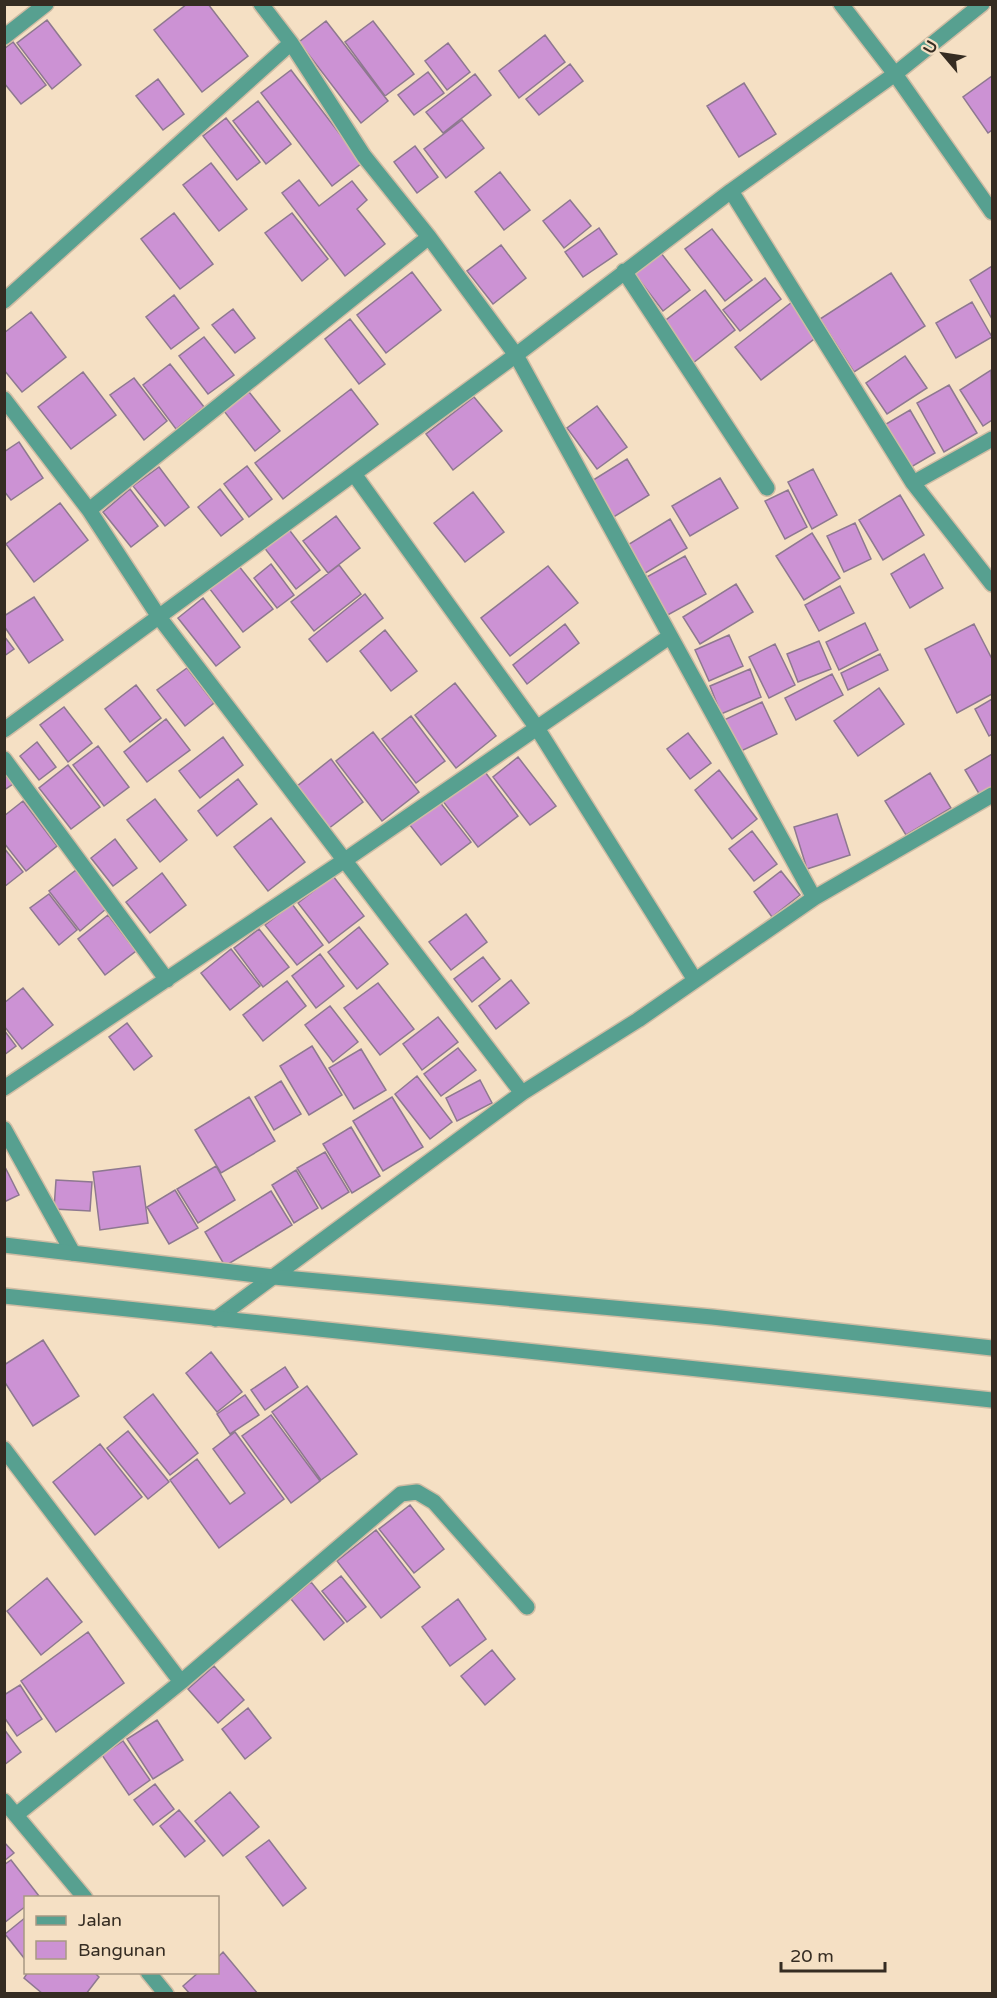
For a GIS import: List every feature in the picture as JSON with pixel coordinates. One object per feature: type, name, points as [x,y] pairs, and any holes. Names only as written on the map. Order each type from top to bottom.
[{"type":"street","points":[[4,37],[46,4]]},
{"type":"street","points":[[261,4],[291,43],[364,156],[429,237],[516,355],[814,898]]},
{"type":"street","points":[[841,4],[895,74],[993,212]]},
{"type":"street","points":[[4,730],[516,355],[731,191],[895,74],[982,4]]},
{"type":"street","points":[[4,301],[291,43]]},
{"type":"street","points":[[731,191],[913,483],[993,584]]},
{"type":"street","points":[[89,510],[429,237]]},
{"type":"street","points":[[624,271],[767,488]]},
{"type":"street","points":[[4,399],[89,510],[159,617],[522,1093]]},
{"type":"street","points":[[913,483],[993,439]]},
{"type":"street","points":[[354,474],[537,728],[695,980]]},
{"type":"street","points":[[4,1088],[345,860],[669,637]]},
{"type":"street","points":[[4,759],[167,980]]},
{"type":"street","points":[[216,1319],[522,1093],[695,980],[814,898],[993,795]]},
{"type":"street","points":[[4,1129],[73,1253]]},
{"type":"street","points":[[4,1245],[274,1276],[712,1317],[993,1348]]},
{"type":"street","points":[[4,1296],[993,1400]]},
{"type":"street","points":[[4,1449],[181,1682]]},
{"type":"street","points":[[16,1815],[181,1682],[401,1494],[417,1492],[434,1503],[527,1607]]},
{"type":"street","points":[[4,1801],[83,1896]]},
{"type":"street","points":[[150,1974],[166,1994]]},
{"type":"building","points":[[187,4],[208,4],[248,56],[202,92],[154,30]]},
{"type":"building","points":[[47,20],[81,65],[52,89],[17,43]]},
{"type":"building","points":[[326,21],[388,101],[361,123],[299,42]]},
{"type":"building","points":[[373,21],[414,74],[385,96],[345,42]]},
{"type":"building","points":[[545,35],[565,62],[519,98],[499,71]]},
{"type":"building","points":[[13,42],[46,85],[21,104],[4,83],[4,49]]},
{"type":"building","points":[[448,43],[470,72],[447,90],[425,61]]},
{"type":"building","points":[[570,64],[583,81],[539,115],[526,99]]},
{"type":"building","points":[[291,70],[362,163],[332,186],[261,93]]},
{"type":"building","points":[[428,72],[444,93],[414,115],[398,95]]},
{"type":"building","points":[[475,74],[491,95],[443,133],[426,112]]},
{"type":"building","points":[[992,76],[992,130],[988,133],[963,97]]},
{"type":"building","points":[[158,79],[184,114],[163,130],[136,96]]},
{"type":"building","points":[[744,83],[776,134],[739,157],[707,106]]},
{"type":"building","points":[[258,101],[291,144],[266,164],[233,121]]},
{"type":"building","points":[[226,118],[260,162],[237,180],[203,136]]},
{"type":"building","points":[[462,120],[484,148],[446,178],[424,149]]},
{"type":"building","points":[[415,146],[438,177],[417,193],[394,162]]},
{"type":"building","points":[[211,163],[247,209],[219,231],[183,185]]},
{"type":"building","points":[[500,172],[530,210],[504,230],[475,192]]},
{"type":"building","points":[[299,180],[319,206],[352,181],[367,200],[357,209],[385,244],[345,276],[282,193]]},
{"type":"building","points":[[570,200],[591,226],[564,248],[543,221]]},
{"type":"building","points":[[174,213],[213,264],[180,289],[141,239]]},
{"type":"building","points":[[292,213],[328,259],[302,281],[265,233]]},
{"type":"building","points":[[599,228],[617,254],[583,277],[565,252]]},
{"type":"building","points":[[712,229],[752,280],[725,301],[685,249]]},
{"type":"building","points":[[501,245],[526,278],[493,304],[467,271]]},
{"type":"building","points":[[657,248],[690,290],[663,311],[631,269]]},
{"type":"building","points":[[992,266],[992,319],[970,280]]},
{"type":"building","points":[[412,272],[441,310],[386,353],[357,315]]},
{"type":"building","points":[[891,273],[925,326],[854,372],[820,319]]},
{"type":"building","points":[[765,278],[781,299],[740,331],[723,310]]},
{"type":"building","points":[[705,290],[735,330],[693,363],[662,323]]},
{"type":"building","points":[[174,295],[199,328],[171,349],[146,317]]},
{"type":"building","points":[[792,302],[818,336],[761,380],[735,347]]},
{"type":"building","points":[[972,302],[992,337],[956,358],[936,323]]},
{"type":"building","points":[[233,309],[255,338],[235,353],[212,325]]},
{"type":"building","points":[[31,312],[66,357],[22,392],[4,370],[4,333]]},
{"type":"building","points":[[350,319],[385,364],[359,384],[325,339]]},
{"type":"building","points":[[204,337],[234,375],[208,394],[179,356]]},
{"type":"building","points":[[905,356],[927,388],[887,414],[866,383]]},
{"type":"building","points":[[170,364],[204,407],[176,429],[143,385]]},
{"type":"building","points":[[991,370],[992,420],[983,426],[960,390]]},
{"type":"building","points":[[83,372],[116,415],[71,449],[38,407]]},
{"type":"building","points":[[134,378],[167,421],[144,440],[110,395]]},
{"type":"building","points":[[949,385],[977,433],[944,452],[917,403]]},
{"type":"building","points":[[351,389],[378,424],[283,499],[255,463]]},
{"type":"building","points":[[249,392],[280,431],[255,451],[224,411]]},
{"type":"building","points":[[474,397],[502,431],[453,470],[426,434]]},
{"type":"building","points":[[597,406],[627,447],[597,469],[567,428]]},
{"type":"building","points":[[910,410],[935,453],[906,470],[881,427]]},
{"type":"building","points":[[19,442],[43,478],[11,500],[4,491],[4,452]]},
{"type":"building","points":[[627,459],[649,495],[612,518],[590,482]]},
{"type":"building","points":[[247,466],[272,499],[249,517],[224,484]]},
{"type":"building","points":[[159,467],[189,507],[165,526],[133,486]]},
{"type":"building","points":[[813,469],[837,515],[812,529],[788,482]]},
{"type":"building","points":[[720,478],[738,508],[690,536],[672,506]]},
{"type":"building","points":[[130,489],[158,526],[131,547],[103,512]]},
{"type":"building","points":[[220,489],[243,519],[221,536],[198,507]]},
{"type":"building","points":[[788,490],[807,527],[785,539],[765,501]]},
{"type":"building","points":[[473,492],[504,532],[465,562],[434,523]]},
{"type":"building","points":[[900,495],[924,535],[883,560],[859,520]]},
{"type":"building","points":[[60,503],[88,540],[34,582],[6,544]]},
{"type":"building","points":[[336,516],[360,548],[328,573],[303,541]]},
{"type":"building","points":[[670,519],[687,548],[642,575],[626,546]]},
{"type":"building","points":[[855,523],[871,559],[844,572],[827,536]]},
{"type":"building","points":[[287,527],[320,570],[296,589],[263,546]]},
{"type":"building","points":[[812,533],[840,578],[804,600],[776,556]]},
{"type":"building","points":[[924,554],[943,588],[910,608],[891,574]]},
{"type":"building","points":[[685,556],[706,594],[664,617],[643,579]]},
{"type":"building","points":[[271,564],[294,595],[277,608],[254,578]]},
{"type":"building","points":[[238,565],[273,609],[243,632],[209,588]]},
{"type":"building","points":[[339,565],[361,594],[314,631],[291,602]]},
{"type":"building","points":[[548,566],[578,603],[510,656],[481,618]]},
{"type":"building","points":[[736,584],[753,612],[700,644],[683,617]]},
{"type":"building","points":[[840,586],[854,613],[819,631],[805,605]]},
{"type":"building","points":[[365,594],[383,618],[327,662],[309,639]]},
{"type":"building","points":[[34,597],[63,640],[29,663],[4,626],[4,616]]},
{"type":"building","points":[[203,598],[240,647],[216,666],[178,618]]},
{"type":"building","points":[[865,623],[878,650],[839,670],[826,642]]},
{"type":"building","points":[[565,624],[579,643],[527,684],[513,665]]},
{"type":"building","points":[[974,624],[992,659],[992,694],[957,713],[925,649]]},
{"type":"building","points":[[385,630],[417,671],[391,691],[360,651]]},
{"type":"building","points":[[729,635],[743,666],[709,681],[695,650]]},
{"type":"building","points":[[4,636],[14,649],[4,656]]},
{"type":"building","points":[[819,641],[831,669],[798,682],[787,654]]},
{"type":"building","points":[[775,644],[795,685],[769,698],[749,657]]},
{"type":"building","points":[[880,654],[888,670],[848,690],[841,673]]},
{"type":"building","points":[[187,668],[214,703],[185,726],[157,690]]},
{"type":"building","points":[[750,669],[761,697],[721,714],[710,686]]},
{"type":"building","points":[[832,674],[843,695],[796,720],[785,698]]},
{"type":"building","points":[[455,683],[496,736],[456,768],[415,715]]},
{"type":"building","points":[[136,685],[161,718],[130,742],[105,709]]},
{"type":"building","points":[[879,688],[904,724],[858,756],[834,721]]},
{"type":"building","points":[[992,699],[992,734],[989,736],[975,709]]},
{"type":"building","points":[[762,702],[777,734],[739,752],[724,720]]},
{"type":"building","points":[[64,707],[92,743],[68,762],[40,725]]},
{"type":"building","points":[[411,716],[445,761],[416,783],[382,739]]},
{"type":"building","points":[[166,719],[190,750],[147,782],[124,752]]},
{"type":"building","points":[[373,732],[419,792],[382,821],[336,761]]},
{"type":"building","points":[[688,733],[711,763],[690,779],[667,749]]},
{"type":"building","points":[[223,737],[243,765],[200,798],[179,771]]},
{"type":"building","points":[[37,742],[56,767],[39,780],[20,756]]},
{"type":"building","points":[[98,746],[129,787],[104,806],[73,765]]},
{"type":"building","points":[[992,754],[992,791],[981,797],[965,770]]},
{"type":"building","points":[[518,757],[556,806],[530,825],[493,777]]},
{"type":"building","points":[[331,759],[363,802],[328,829],[296,787]]},
{"type":"building","points":[[68,765],[100,807],[71,829],[39,788]]},
{"type":"building","points":[[482,768],[518,816],[478,847],[442,800]]},
{"type":"building","points":[[719,770],[757,819],[732,839],[695,790]]},
{"type":"building","points":[[4,773],[13,784],[4,790]]},
{"type":"building","points":[[930,773],[951,808],[906,835],[885,801]]},
{"type":"building","points":[[238,779],[257,804],[217,836],[198,811]]},
{"type":"building","points":[[155,799],[187,840],[160,862],[127,820]]},
{"type":"building","points":[[23,801],[57,846],[26,871],[4,843],[4,816]]},
{"type":"building","points":[[439,801],[471,842],[441,865],[409,824]]},
{"type":"building","points":[[837,814],[850,855],[807,869],[794,827]]},
{"type":"building","points":[[271,818],[305,862],[268,891],[234,847]]},
{"type":"building","points":[[752,831],[777,864],[754,881],[729,849]]},
{"type":"building","points":[[115,839],[137,868],[113,886],[91,858]]},
{"type":"building","points":[[4,848],[23,872],[4,887]]},
{"type":"building","points":[[76,870],[106,909],[80,931],[49,891]]},
{"type":"building","points":[[781,871],[800,895],[772,917],[754,892]]},
{"type":"building","points":[[162,873],[186,905],[150,933],[126,902]]},
{"type":"building","points":[[333,876],[364,916],[329,943],[298,903]]},
{"type":"building","points":[[49,894],[77,930],[59,945],[30,908]]},
{"type":"building","points":[[292,904],[323,945],[297,965],[265,925]]},
{"type":"building","points":[[466,914],[487,942],[451,970],[429,942]]},
{"type":"building","points":[[108,915],[136,951],[105,975],[78,939]]},
{"type":"building","points":[[359,927],[388,964],[357,989],[328,952]]},
{"type":"building","points":[[259,929],[289,967],[263,987],[234,948]]},
{"type":"building","points":[[231,949],[260,986],[230,1010],[201,973]]},
{"type":"building","points":[[320,954],[344,986],[316,1008],[292,976]]},
{"type":"building","points":[[483,957],[500,979],[472,1002],[454,979]]},
{"type":"building","points":[[511,980],[529,1003],[496,1029],[479,1006]]},
{"type":"building","points":[[287,981],[306,1006],[263,1041],[243,1015]]},
{"type":"building","points":[[378,983],[414,1029],[380,1055],[344,1008]]},
{"type":"building","points":[[23,988],[53,1025],[22,1049],[4,1026],[4,1003]]},
{"type":"building","points":[[330,1006],[358,1042],[333,1062],[305,1025]]},
{"type":"building","points":[[438,1017],[458,1042],[422,1070],[403,1044]]},
{"type":"building","points":[[127,1023],[152,1056],[134,1070],[109,1037]]},
{"type":"building","points":[[4,1030],[16,1046],[4,1055]]},
{"type":"building","points":[[312,1046],[342,1095],[309,1115],[280,1066]]},
{"type":"building","points":[[458,1048],[476,1070],[441,1096],[424,1074]]},
{"type":"building","points":[[361,1049],[386,1090],[354,1109],[329,1068]]},
{"type":"building","points":[[417,1076],[452,1122],[430,1139],[395,1094]]},
{"type":"building","points":[[480,1080],[492,1103],[457,1121],[446,1098]]},
{"type":"building","points":[[281,1081],[301,1114],[274,1130],[255,1097]]},
{"type":"building","points":[[249,1097],[275,1141],[221,1173],[195,1130]]},
{"type":"building","points":[[392,1097],[423,1147],[383,1171],[353,1121]]},
{"type":"building","points":[[351,1127],[380,1176],[352,1193],[323,1144]]},
{"type":"building","points":[[325,1152],[349,1192],[322,1209],[297,1168]]},
{"type":"building","points":[[4,1165],[19,1195],[4,1202]]},
{"type":"building","points":[[140,1166],[148,1223],[100,1230],[93,1172]]},
{"type":"building","points":[[216,1166],[235,1200],[198,1223],[177,1189]]},
{"type":"building","points":[[296,1170],[318,1208],[294,1223],[272,1185]]},
{"type":"building","points":[[56,1180],[92,1182],[90,1211],[54,1209]]},
{"type":"building","points":[[175,1190],[198,1228],[169,1244],[147,1207]]},
{"type":"building","points":[[271,1191],[292,1225],[225,1266],[205,1232]]},
{"type":"building","points":[[43,1340],[79,1396],[33,1426],[4,1381],[4,1365]]},
{"type":"building","points":[[211,1352],[242,1392],[217,1412],[186,1373]]},
{"type":"building","points":[[285,1367],[298,1387],[265,1410],[251,1390]]},
{"type":"building","points":[[307,1386],[357,1454],[321,1480],[272,1412]]},
{"type":"building","points":[[153,1394],[198,1453],[170,1475],[124,1417]]},
{"type":"building","points":[[245,1395],[259,1415],[230,1434],[217,1414]]},
{"type":"building","points":[[271,1415],[320,1481],[291,1503],[242,1436]]},
{"type":"building","points":[[128,1431],[169,1482],[148,1499],[107,1448]]},
{"type":"building","points":[[235,1432],[284,1499],[219,1548],[170,1480],[197,1459],[230,1504],[245,1493],[213,1449]]},
{"type":"building","points":[[100,1444],[142,1497],[95,1535],[53,1482]]},
{"type":"building","points":[[410,1505],[444,1549],[414,1573],[379,1529]]},
{"type":"building","points":[[376,1530],[420,1587],[381,1618],[337,1561]]},
{"type":"building","points":[[341,1576],[366,1607],[347,1622],[322,1591]]},
{"type":"building","points":[[47,1578],[82,1622],[41,1655],[7,1611]]},
{"type":"building","points":[[311,1582],[344,1623],[324,1640],[291,1599]]},
{"type":"building","points":[[458,1599],[486,1639],[450,1666],[422,1627]]},
{"type":"building","points":[[88,1632],[124,1683],[56,1732],[21,1681]]},
{"type":"building","points":[[492,1650],[515,1679],[485,1705],[461,1676]]},
{"type":"building","points":[[214,1666],[244,1700],[218,1723],[188,1689]]},
{"type":"building","points":[[20,1685],[42,1719],[17,1736],[4,1717],[4,1695]]},
{"type":"building","points":[[248,1708],[271,1738],[245,1759],[222,1729]]},
{"type":"building","points":[[157,1720],[183,1760],[153,1779],[127,1739]]},
{"type":"building","points":[[4,1729],[21,1752],[4,1765]]},
{"type":"building","points":[[123,1741],[150,1780],[129,1795],[102,1755]]},
{"type":"building","points":[[155,1784],[174,1809],[153,1825],[134,1800]]},
{"type":"building","points":[[230,1792],[259,1827],[223,1856],[195,1821]]},
{"type":"building","points":[[179,1810],[205,1841],[185,1857],[160,1826]]},
{"type":"building","points":[[269,1840],[306,1888],[283,1906],[246,1857]]},
{"type":"building","points":[[4,1842],[14,1853],[4,1861]]},
{"type":"building","points":[[11,1860],[39,1896],[24,1896],[24,1908],[4,1923],[4,1865]]},
{"type":"building","points":[[24,1919],[24,1958],[5,1934]]},
{"type":"building","points":[[223,1952],[258,1994],[190,1994],[183,1986],[197,1974],[219,1974],[219,1956]]},
{"type":"building","points":[[27,1974],[96,1974],[99,1977],[86,1994],[43,1994],[24,1978]]}]
